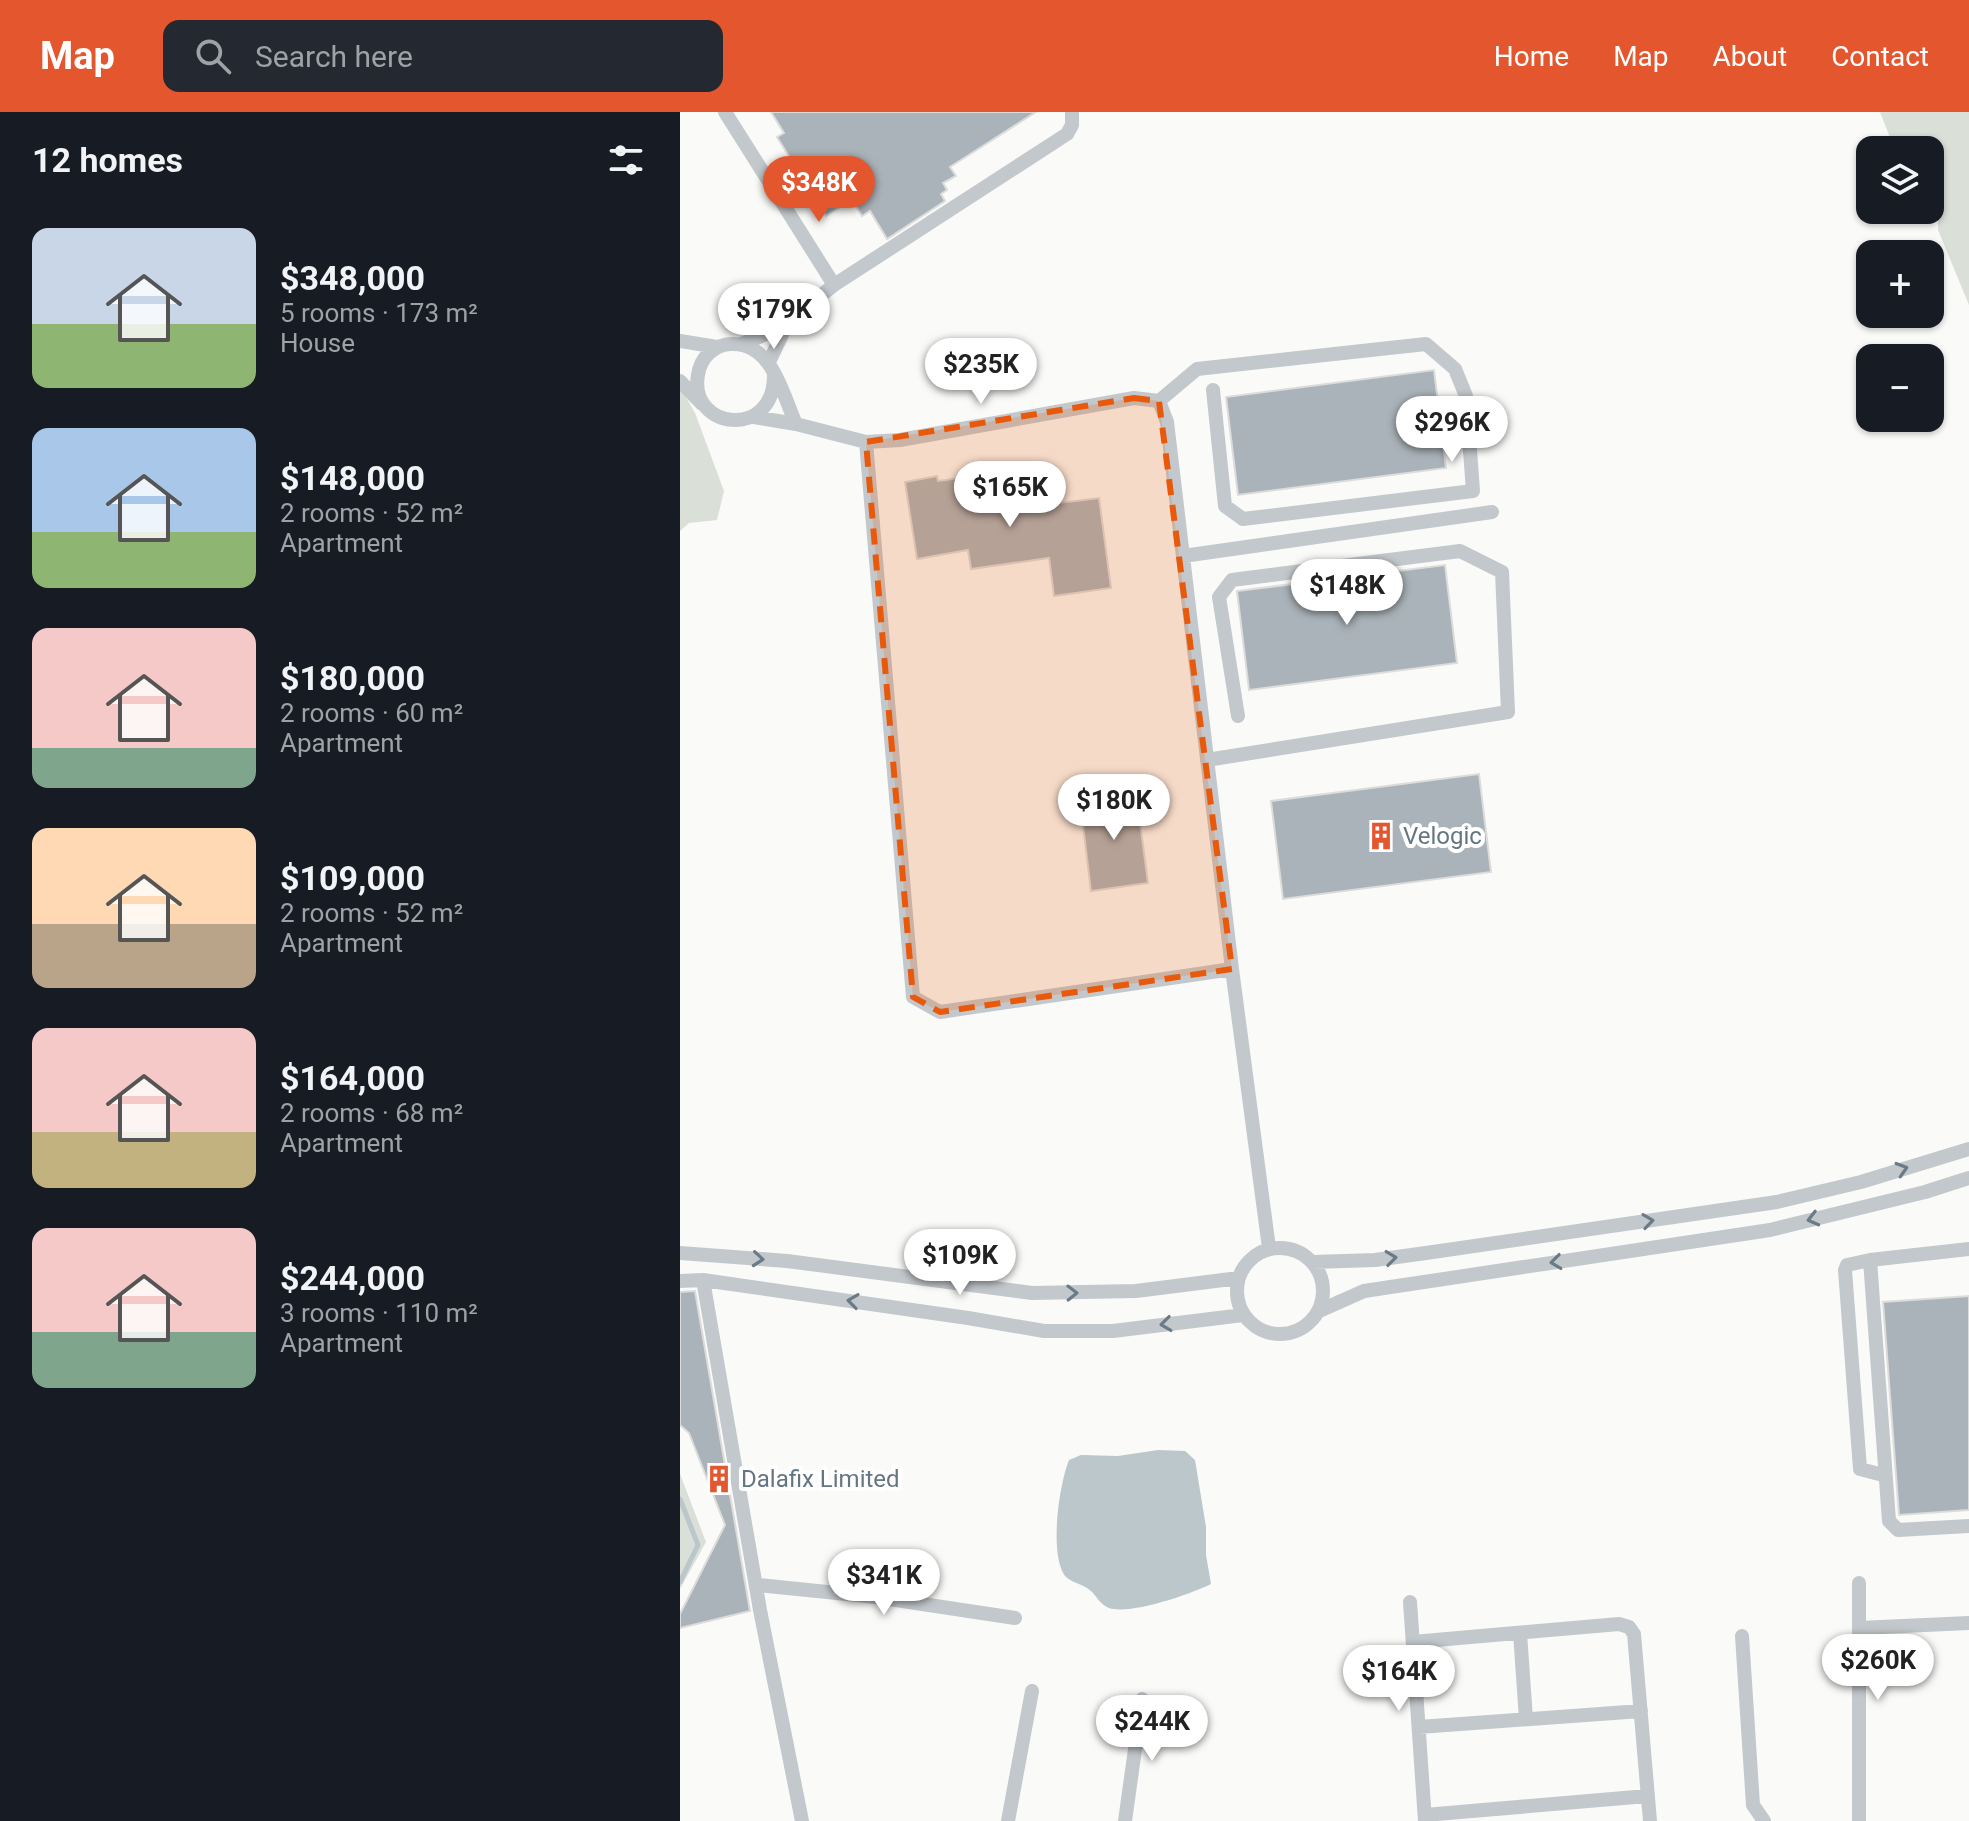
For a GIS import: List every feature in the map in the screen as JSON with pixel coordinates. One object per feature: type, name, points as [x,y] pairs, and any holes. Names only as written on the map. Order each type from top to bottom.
[{"type":"street","points":[[725,112],[834,285]]},
{"type":"street","points":[[680,341],[717,347],[741,344],[789,320],[834,285],[1067,134],[1072,125],[1072,112]]},
{"type":"street","points":[[754,417],[769,402],[774,389],[771,368],[789,320]]},
{"type":"street","points":[[741,344],[758,350],[771,368],[796,424]]},
{"type":"street","points":[[680,381],[706,407],[727,420],[741,421],[754,417],[866,442],[900,440],[1134,398],[1159,401],[1197,369],[1426,344],[1455,369],[1466,396],[1473,491],[1243,519],[1225,506],[1213,390]]},
{"type":"street","points":[[706,407],[699,396],[699,368],[706,355],[717,347]]},
{"type":"street","points":[[1159,401],[1167,422],[1232,969],[1269,1248]]},
{"type":"street","points":[[866,442],[913,997],[940,1012],[1232,969]]},
{"type":"street","points":[[1183,556],[1492,512]]},
{"type":"street","points":[[1207,760],[1508,712],[1502,572],[1460,551],[1232,580],[1219,597],[1238,716]]},
{"type":"street","points":[[1313,1262],[1375,1260],[1777,1202],[1861,1182],[1969,1149]]},
{"type":"street","points":[[1319,1311],[1364,1291],[1770,1230],[1925,1192],[1969,1178]]},
{"type":"street","points":[[1269,1248],[1289,1248],[1302,1253],[1313,1262],[1324,1286],[1319,1311],[1301,1330],[1276,1335],[1263,1332],[1243,1315],[1237,1290],[1239,1278],[1251,1259],[1269,1248]]},
{"type":"street","points":[[1883,1475],[1860,1469],[1845,1270],[1847,1265],[1870,1260],[1969,1249]]},
{"type":"street","points":[[680,1253],[787,1261],[1032,1293],[1136,1291],[1239,1278]]},
{"type":"street","points":[[1870,1260],[1883,1475],[1889,1521],[1898,1530],[1969,1526]]},
{"type":"street","points":[[680,1281],[703,1280],[1044,1331],[1113,1331],[1243,1315]]},
{"type":"street","points":[[703,1280],[760,1610],[802,1821]]},
{"type":"street","points":[[1859,1583],[1859,1821]]},
{"type":"street","points":[[758,1585],[876,1597],[1015,1618]]},
{"type":"street","points":[[1410,1602],[1425,1818],[1533,1804],[1647,1796]]},
{"type":"street","points":[[1859,1628],[1969,1623]]},
{"type":"street","points":[[1413,1642],[1619,1624],[1629,1627],[1634,1634],[1650,1821]]},
{"type":"street","points":[[1520,1633],[1526,1719]]},
{"type":"street","points":[[1742,1636],[1753,1805],[1764,1821]]},
{"type":"street","points":[[1008,1821],[1032,1691]]},
{"type":"street","points":[[1125,1821],[1142,1699]]},
{"type":"street","points":[[1419,1727],[1641,1711]]},
{"type":"street","points":[[1533,1804],[1534,1821]]},
{"type":"highlighted area","points":[[1134,398],[1159,401],[1232,969],[940,1012],[913,997],[866,442]]},
{"type":"shaded area","points":[[1880,112],[1969,112],[1969,305],[1938,230],[1938,224],[1944,224],[1944,136],[1889,136]]},
{"type":"shaded area","points":[[682,390],[695,413],[724,491],[717,520],[689,523],[680,531],[680,392]]},
{"type":"shaded area","points":[[1158,1450],[1185,1451],[1195,1460],[1211,1584],[1146,1606],[1109,1608],[1088,1589],[1065,1576],[1060,1566],[1057,1519],[1065,1471],[1069,1460],[1081,1455],[1118,1456]]},
{"type":"shaded area","points":[[680,1474],[706,1542],[680,1589]]},
{"type":"building","points":[[771,112],[1036,112],[950,167],[956,176],[943,183],[947,190],[941,194],[945,201],[887,239],[870,211],[862,216],[852,200],[826,216],[777,137],[784,133]]},
{"type":"building","points":[[1434,370],[1446,468],[1238,495],[1226,397]]},
{"type":"building","points":[[1015,471],[1020,508],[1099,498],[1111,588],[1054,596],[1049,558],[971,569],[968,550],[917,559],[905,482],[937,476],[938,481]]},
{"type":"building","points":[[1445,565],[1457,663],[1249,690],[1237,591]]},
{"type":"building","name":"Velogic","points":[[1479,774],[1491,872],[1283,899],[1271,801]]},
{"type":"building","points":[[1136,792],[1148,883],[1091,891],[1080,800]]},
{"type":"building","name":"Dalafix Limited","points":[[695,1291],[750,1611],[680,1628],[680,1614],[725,1525],[689,1433],[680,1425],[680,1292]]},
{"type":"building","points":[[1969,1296],[1969,1510],[1899,1515],[1883,1302]]},
{"type":"waterway","points":[[680,1499],[698,1545],[680,1582]]},
{"type":"place","name":"Velogic","points":[[1381,836]]},
{"type":"place","name":"Dalafix Limited","points":[[719,1479]]}]
